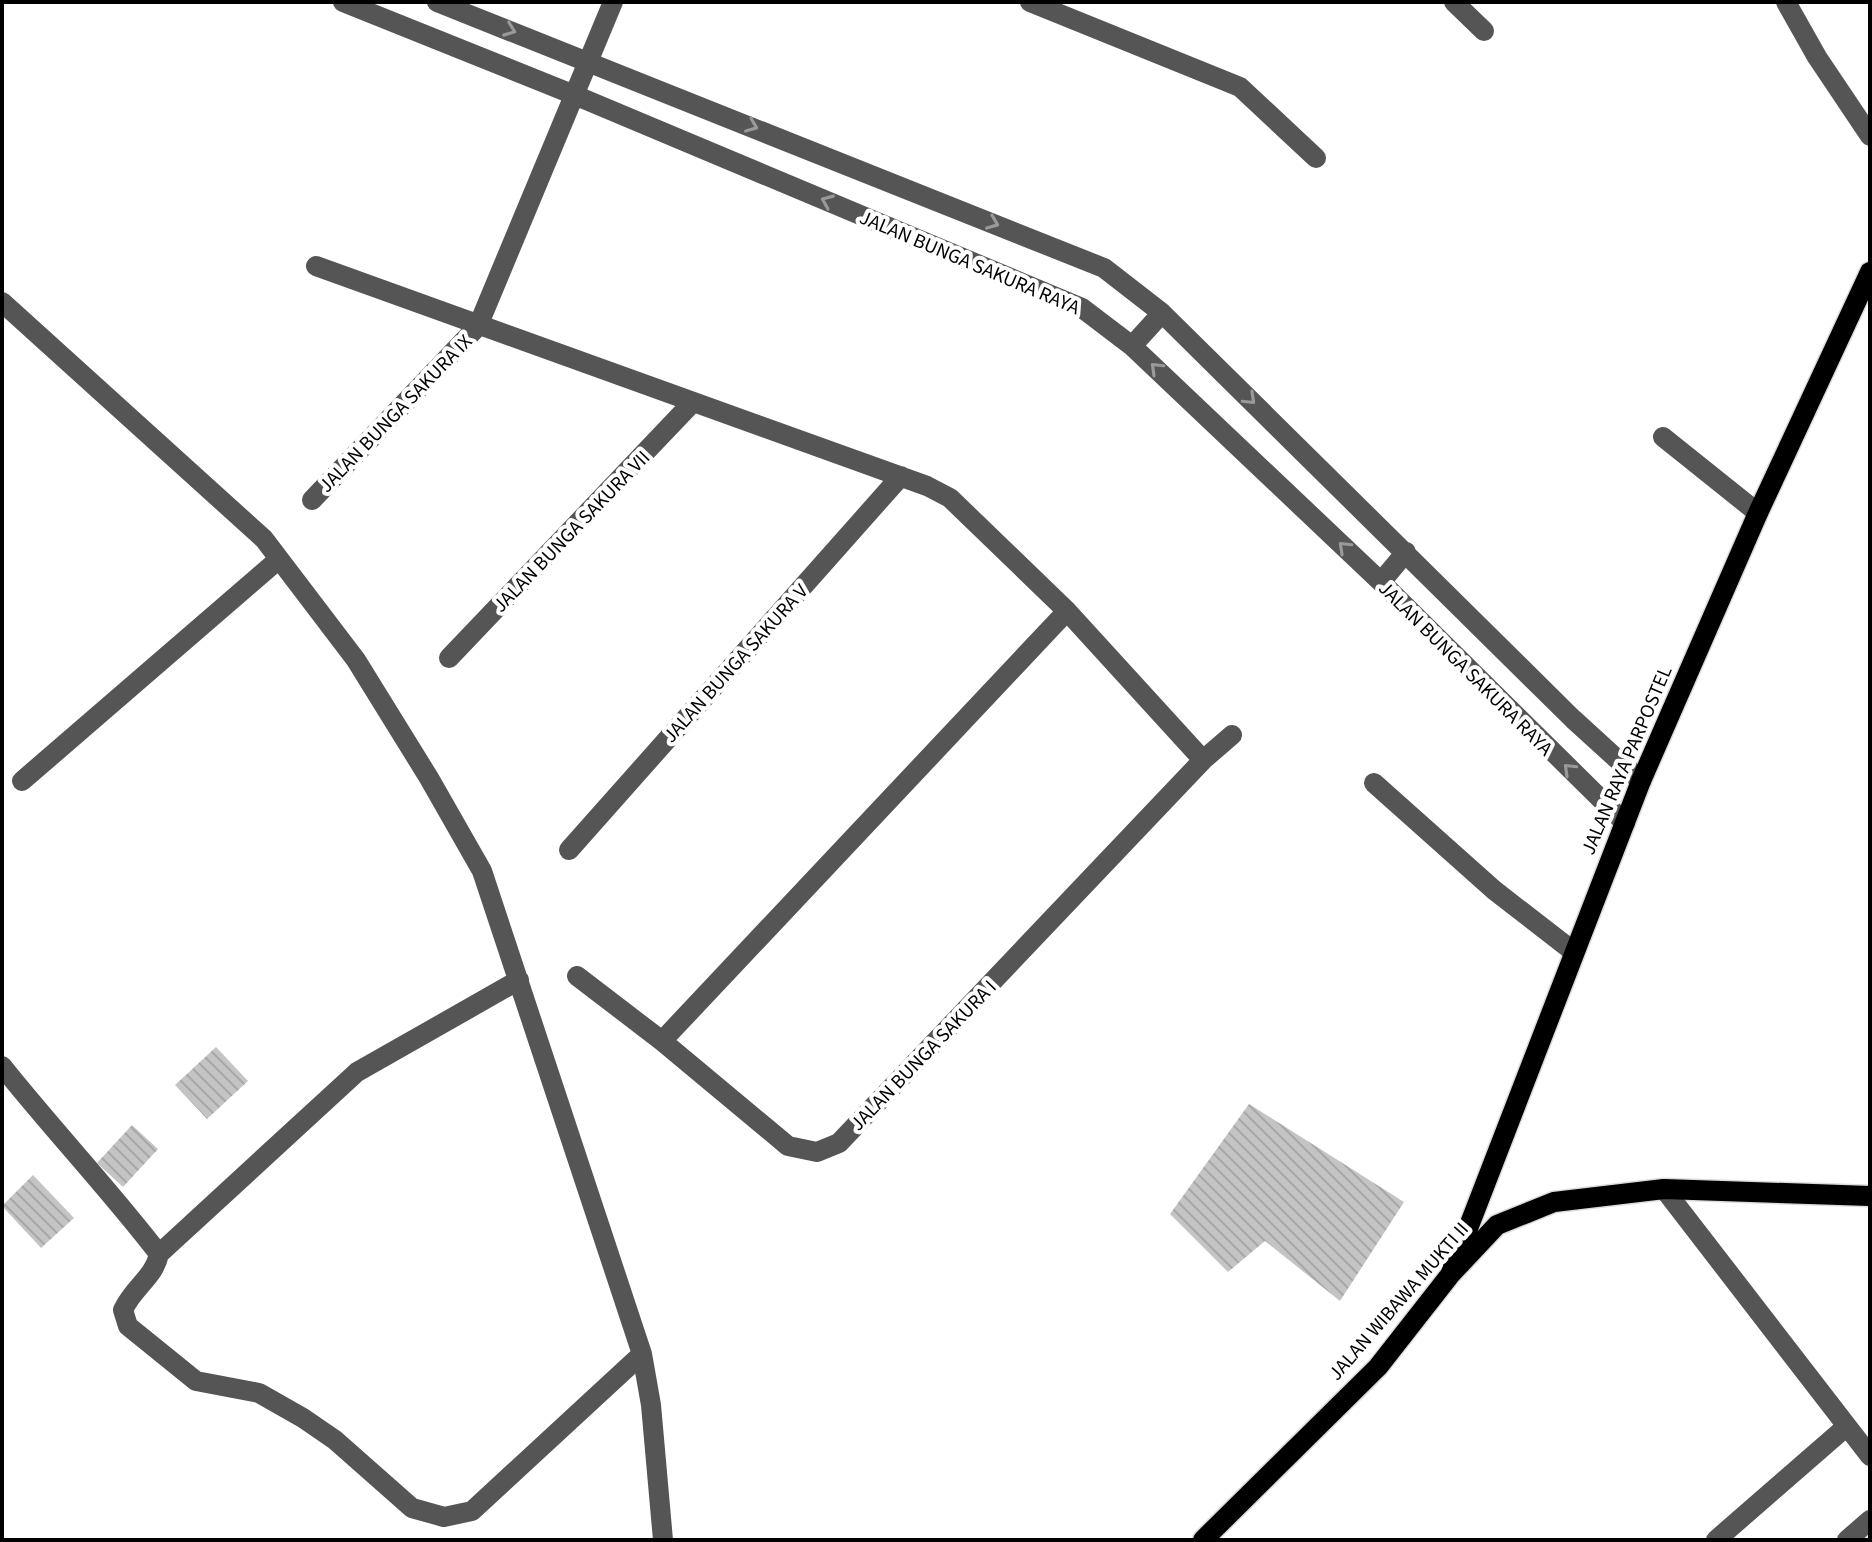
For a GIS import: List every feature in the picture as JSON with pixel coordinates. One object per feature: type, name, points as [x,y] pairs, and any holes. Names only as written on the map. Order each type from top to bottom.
[{"type":"main road","name":"JALAN RAYA PARPOSTEL","points":[[1450,1275],[1641,781],[1758,513],[1870,272]]},
{"type":"main road","name":"JALAN WIBAWA MUKTI II","points":[[1203,1540],[1378,1367],[1450,1275],[1497,1225],[1554,1202],[1664,1189],[1870,1196]]},
{"type":"street","name":"JALAN BUNGA SAKURA RAYA","points":[[343,2],[572,94],[1082,308],[1132,346],[1381,582],[1625,823]]},
{"type":"street","name":"JALAN BUNGA SAKURA RAYA","points":[[437,2],[1104,268],[1162,313],[1573,719],[1641,781]]},
{"type":"street","points":[[478,326],[572,94],[613,2]]},
{"type":"street","points":[[1030,2],[1240,87],[1316,158]]},
{"type":"street","points":[[1454,2],[1484,31]]},
{"type":"street","points":[[1786,2],[1817,57],[1870,136]]},
{"type":"street","points":[[316,266],[901,476],[950,498],[1067,611],[1203,760]]},
{"type":"street","points":[[2,302],[264,539],[356,660],[482,871],[642,1354],[651,1405],[663,1540]]},
{"type":"street","points":[[1132,346],[1162,313]]},
{"type":"street","name":"JALAN BUNGA SAKURA IX","points":[[312,500],[478,326]]},
{"type":"street","name":"JALAN BUNGA SAKURA VII","points":[[449,658],[692,403]]},
{"type":"street","points":[[1663,437],[1758,513]]},
{"type":"street","name":"JALAN BUNGA SAKURA V","points":[[569,850],[901,476]]},
{"type":"street","points":[[1381,582],[1406,552]]},
{"type":"street","points":[[22,781],[279,559]]},
{"type":"street","points":[[662,1041],[1067,611]]},
{"type":"street","name":"JALAN BUNGA SAKURA I","points":[[577,976],[662,1041],[788,1146],[817,1152],[839,1143],[1203,760],[1232,735]]},
{"type":"street","points":[[1374,783],[1494,890],[1574,952]]},
{"type":"street","points":[[519,980],[357,1072],[159,1254],[156,1268],[131,1293],[123,1310],[128,1326],[196,1381],[259,1393],[335,1440],[412,1508],[444,1517],[472,1511],[642,1354]]},
{"type":"street","points":[[2,1066],[124,1208],[159,1254]]},
{"type":"street","points":[[1664,1189],[1870,1456]]},
{"type":"street","points":[[1716,1540],[1847,1426]]},
{"type":"street","points":[[1847,1540],[1870,1520]]},
{"type":"building","points":[[216,1047],[248,1081],[207,1119],[175,1085]]},
{"type":"building","points":[[1249,1104],[1404,1202],[1340,1301],[1265,1241],[1228,1272],[1170,1214]]},
{"type":"building","points":[[132,1125],[158,1149],[123,1187],[97,1163]]},
{"type":"building","points":[[33,1175],[74,1218],[41,1248],[2,1206]]}]
